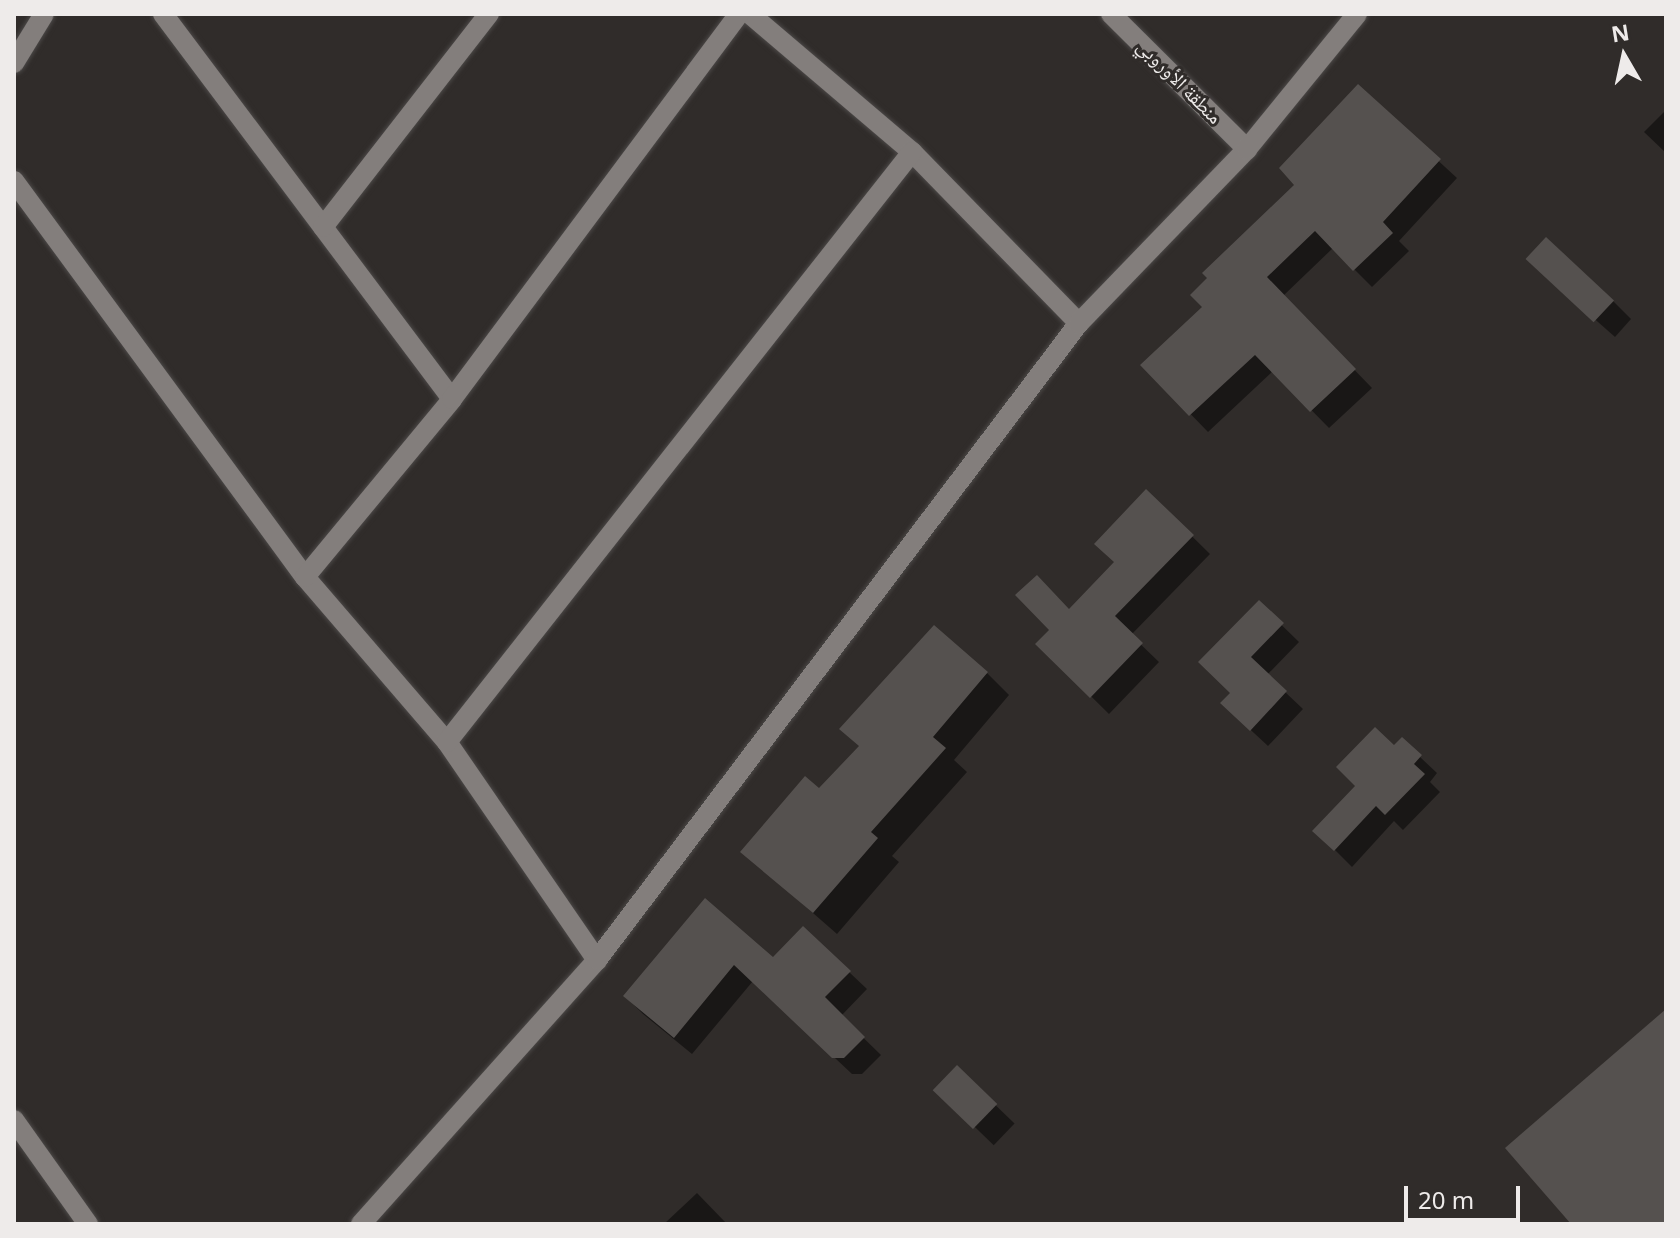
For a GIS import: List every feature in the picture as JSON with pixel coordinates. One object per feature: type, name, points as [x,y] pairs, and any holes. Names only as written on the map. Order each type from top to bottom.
[{"type":"street","points":[[14,63],[44,14]]},
{"type":"street","points":[[163,14],[452,399]]},
{"type":"street","points":[[323,227],[489,14]]},
{"type":"street","points":[[305,577],[452,399],[739,14]]},
{"type":"street","points":[[750,14],[912,152],[1079,323]]},
{"type":"street","name":"منطقة الأوروبي","points":[[1111,14],[1247,149]]},
{"type":"street","points":[[361,1224],[597,960],[1079,323],[1247,149],[1357,14]]},
{"type":"street","points":[[447,742],[912,152]]},
{"type":"street","points":[[14,181],[305,577],[447,742],[597,960]]},
{"type":"street","points":[[14,1120],[88,1224]]},
{"type":"building","points":[[1358,84],[1441,159],[1383,222],[1393,233],[1353,271],[1315,231],[1267,277],[1356,369],[1310,412],[1255,355],[1189,416],[1140,365],[1202,307],[1190,295],[1207,278],[1202,273],[1294,185],[1279,168]]},
{"type":"building","points":[[1546,237],[1614,300],[1594,322],[1526,259]]},
{"type":"building","points":[[1146,489],[1194,535],[1115,616],[1143,643],[1090,698],[1035,644],[1049,630],[1015,595],[1037,575],[1069,609],[1114,562],[1094,544]]},
{"type":"building","points":[[1259,600],[1284,623],[1251,657],[1287,691],[1250,731],[1220,703],[1230,693],[1198,662]]},
{"type":"building","points":[[934,625],[988,672],[933,737],[946,748],[871,832],[878,838],[813,913],[740,852],[805,776],[819,788],[859,746],[839,729]]},
{"type":"building","points":[[1375,727],[1394,745],[1402,737],[1422,755],[1414,764],[1425,774],[1385,815],[1376,806],[1334,851],[1312,831],[1355,786],[1336,767]]},
{"type":"building","points":[[705,898],[773,957],[803,926],[851,971],[825,997],[865,1037],[844,1058],[832,1058],[734,965],[674,1038],[623,996]]},
{"type":"building","points":[[1666,1009],[1666,1224],[1571,1224],[1505,1148]]},
{"type":"building","points":[[957,1065],[997,1104],[973,1129],[933,1090]]}]
